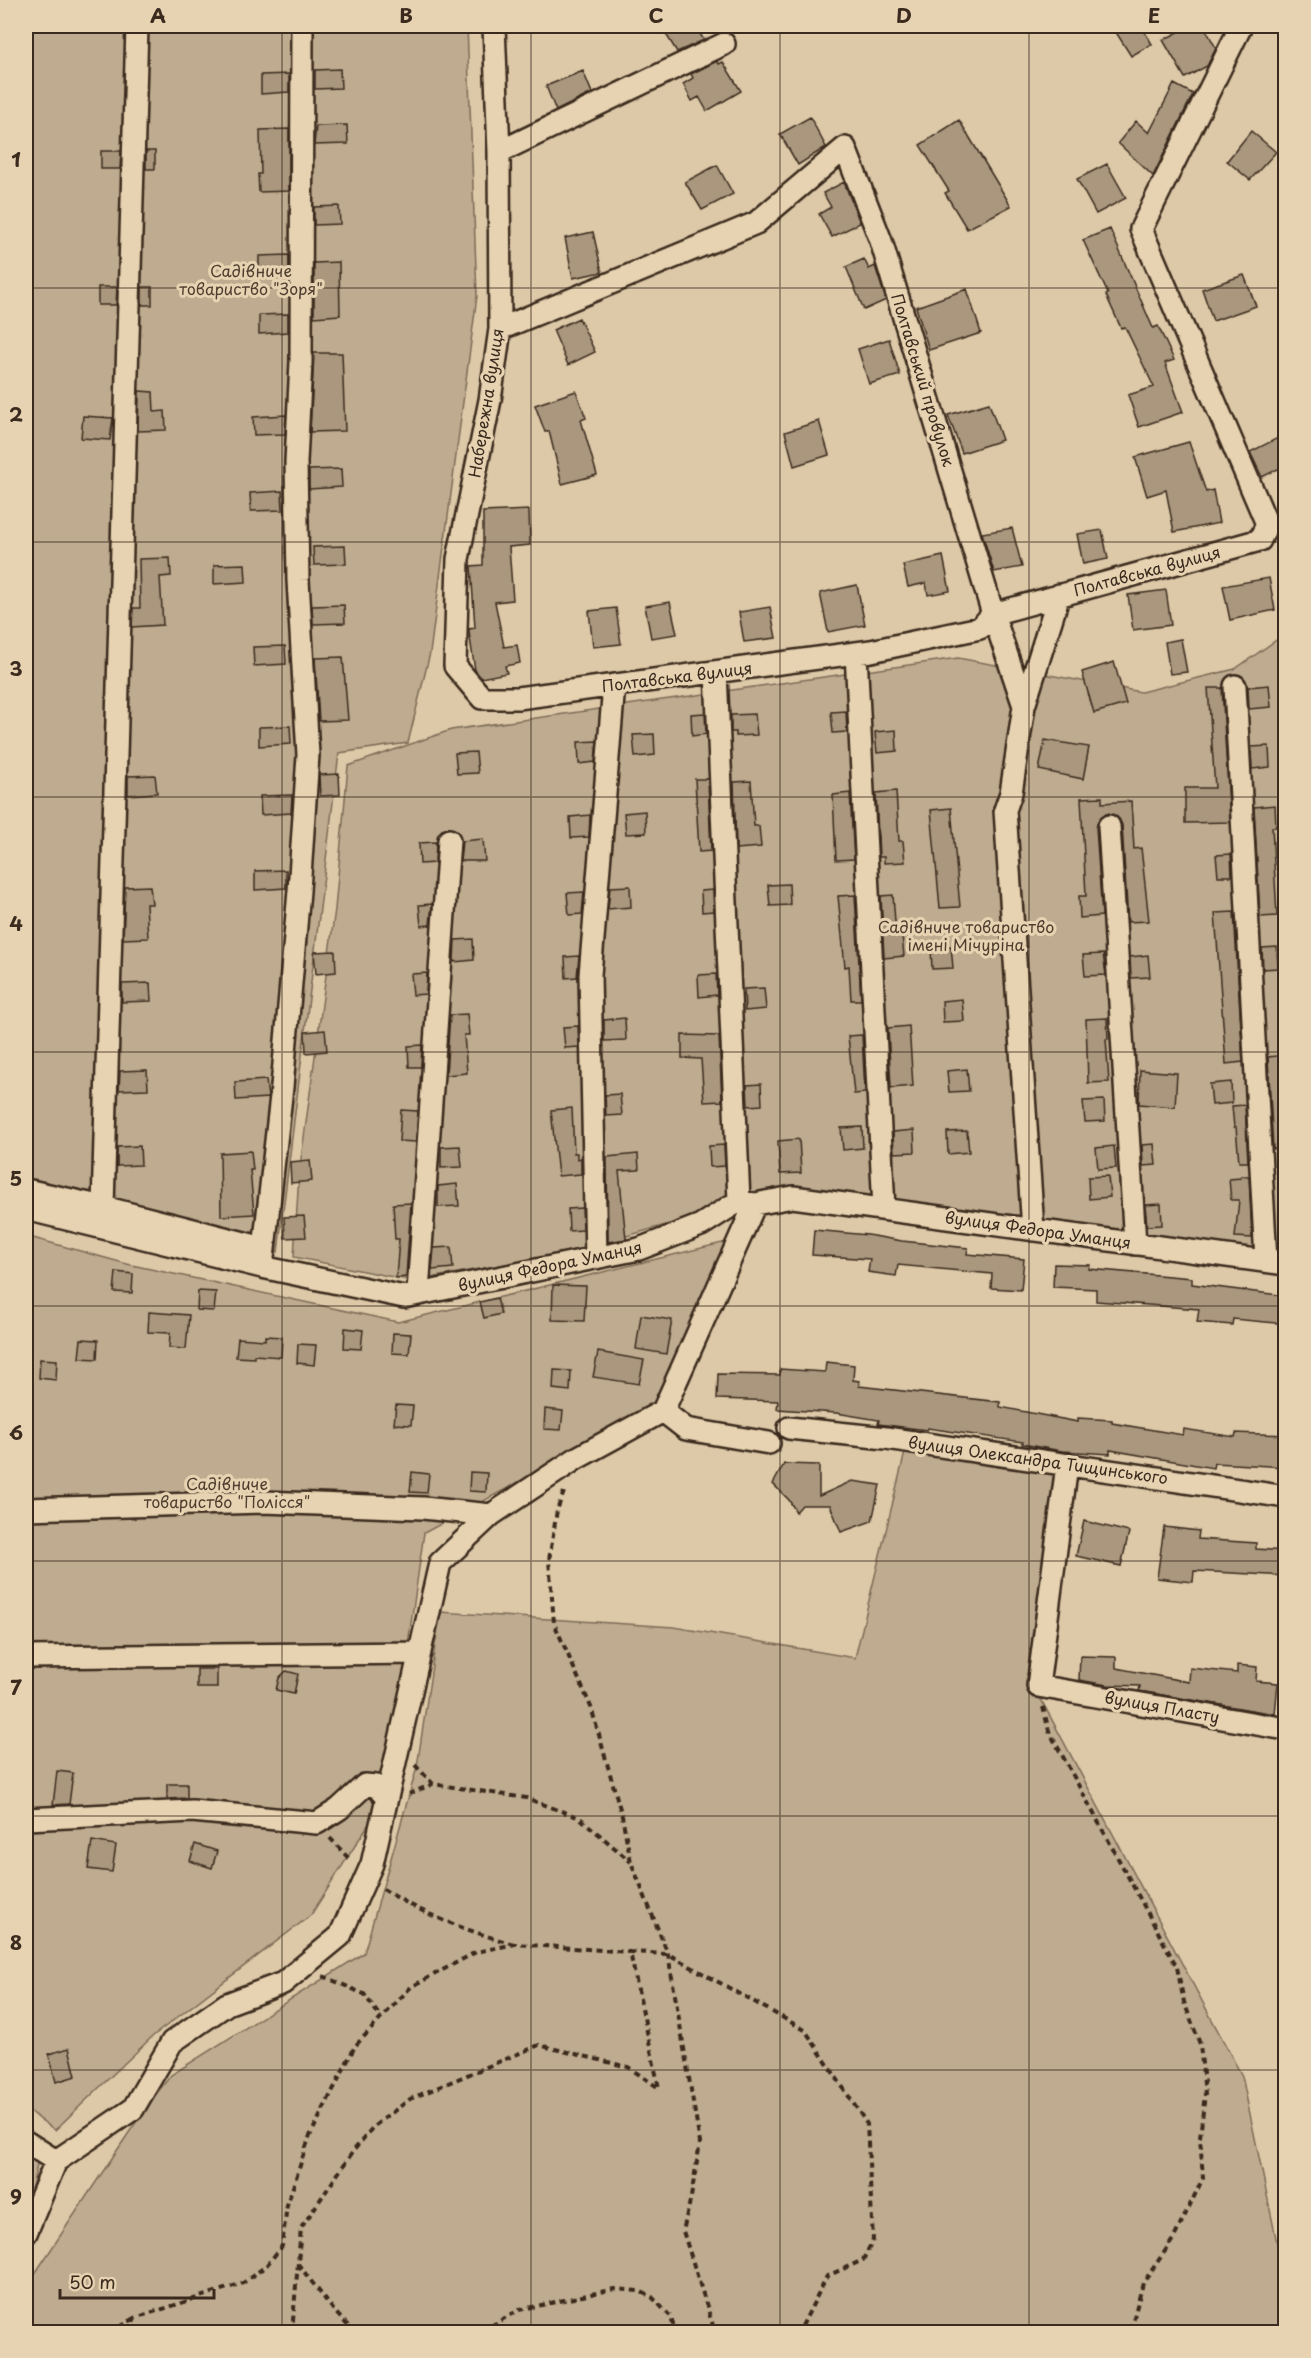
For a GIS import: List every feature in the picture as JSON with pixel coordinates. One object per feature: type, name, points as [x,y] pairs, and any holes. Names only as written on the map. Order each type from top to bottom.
[{"type":"street","points":[[103,1207],[136,26]]},
{"type":"street","points":[[26,1190],[103,1207],[263,1258],[283,1075],[308,755],[299,614],[296,462],[301,330],[302,26]]},
{"type":"street","name":"Набережна вулиця","points":[[482,698],[455,666],[458,559],[490,400],[500,329],[499,152],[494,26]]},
{"type":"street","name":"Полтавська вулиця","points":[[482,698],[518,698],[856,653],[980,628],[993,614],[1260,540],[1268,524],[1141,229],[1241,26]]},
{"type":"street","points":[[499,152],[724,44]]},
{"type":"street","name":"Полтавський провулок","points":[[500,329],[756,223],[845,148],[881,242],[993,614],[1024,706]]},
{"type":"street","points":[[1033,1230],[1005,810],[1011,793],[1024,706],[1059,595]]},
{"type":"street","points":[[856,653],[884,1209]]},
{"type":"street","points":[[26,2233],[56,2161],[134,2109],[172,2042],[227,2004],[283,1983],[340,1936],[372,1864],[440,1563],[491,1515],[577,1458],[663,1411],[747,1203],[716,672]]},
{"type":"street","points":[[596,1258],[590,975],[614,685]]},
{"type":"street","points":[[1235,686],[1276,1262]]},
{"type":"street","points":[[1109,826],[1135,1244]]},
{"type":"street","points":[[418,1292],[449,840]]},
{"type":"street","name":"вулиця Федора Уманця","points":[[26,1209],[263,1258],[404,1297],[418,1292],[639,1249],[701,1225],[747,1203],[793,1197],[1276,1262]]},
{"type":"street","points":[[663,1411],[686,1429],[769,1443]]},
{"type":"street","name":"вулиця Олександра Тищинського","points":[[789,1428],[886,1438],[1286,1497]]},
{"type":"street","points":[[1038,1686],[1066,1464]]},
{"type":"street","points":[[26,1509],[264,1502],[423,1508],[491,1515]]},
{"type":"street","points":[[26,1657],[420,1653]]},
{"type":"street","name":"вулиця Пласту","points":[[1038,1686],[1286,1729]]},
{"type":"street","points":[[26,1819],[192,1811],[317,1824],[339,1809],[365,1785],[376,1786],[386,1797]]},
{"type":"street","points":[[26,2142],[56,2161]]},
{"type":"path","points":[[565,1489],[557,1510],[549,1560],[554,1623],[591,1707],[622,1816],[631,1862],[668,1954],[700,2143],[692,2197],[683,2230],[715,2332]]},
{"type":"path","points":[[1038,1686],[1049,1731],[1177,1967],[1184,2002],[1200,2044],[1205,2094],[1200,2137],[1203,2178],[1174,2238],[1143,2283],[1130,2332]]},
{"type":"path","points":[[410,1761],[433,1784],[526,1798],[580,1818],[631,1862]]},
{"type":"path","points":[[317,1824],[366,1878],[402,1901],[466,1931],[515,1944],[668,1954],[805,2030],[867,2124],[873,2240],[863,2260],[827,2276],[799,2332]]},
{"type":"path","points":[[111,2332],[135,2318],[243,2283],[266,2266],[282,2246],[287,2205],[309,2138],[355,2046],[411,1987],[476,1952],[515,1944]]},
{"type":"path","points":[[292,2332],[302,2228],[354,2150],[373,2127],[410,2099],[539,2045],[628,2067],[660,2088],[630,1952]]},
{"type":"path","points":[[296,1972],[325,1976],[364,1994],[381,2018]]},
{"type":"path","points":[[298,2264],[335,2312],[354,2332]]},
{"type":"path","points":[[483,2332],[519,2310],[614,2289],[639,2291],[652,2297],[671,2317],[675,2332]]},
{"type":"path","points":[[130,2332],[135,2318]]},
{"type":"green space","name":"Садівниче товариство \"Зоря\"","points":[[26,26],[467,26],[477,296],[430,653],[408,743],[339,753],[278,1252],[26,1198]]},
{"type":"green space","name":"Садівниче товариство імені Мічуріна","points":[[1285,634],[1285,1253],[1205,1248],[799,1187],[567,1253],[413,1281],[294,1257],[299,1174],[335,909],[348,766],[451,730],[958,658],[1141,692],[1235,669]]},
{"type":"green space","name":"Садівниче товариство \"Полісся\"","points":[[26,1236],[127,1264],[398,1322],[726,1242],[658,1407],[424,1533],[386,1797],[311,1915],[153,2036],[55,2130],[26,2109]]},
{"type":"green space","points":[[907,1444],[1064,1469],[1035,1688],[1242,2076],[1285,2281],[1285,2332],[26,2332],[26,2287],[144,2110],[171,2075],[364,1953],[417,1767],[440,1612],[674,1627],[855,1658]]},
{"type":"green space","points":[[26,2150],[38,2160],[26,2215]]},
{"type":"building","points":[[661,26],[695,26],[704,40],[677,52]]},
{"type":"building","points":[[1112,26],[1141,26],[1152,44],[1131,56]]},
{"type":"building","points":[[1190,26],[1204,26],[1216,48],[1207,66],[1185,78],[1163,40]]},
{"type":"building","points":[[717,61],[719,64],[723,62],[741,91],[707,111],[699,97],[692,101],[683,84],[693,78],[691,74]]},
{"type":"building","points":[[340,69],[341,88],[315,89],[315,70]]},
{"type":"building","points":[[583,71],[592,93],[556,111],[546,86]]},
{"type":"building","points":[[289,74],[289,92],[261,94],[261,75]]},
{"type":"building","points":[[1174,84],[1193,94],[1153,176],[1118,143],[1136,121],[1149,133]]},
{"type":"building","points":[[810,117],[826,147],[798,165],[780,134]]},
{"type":"building","points":[[959,120],[1011,206],[967,229],[945,193],[949,191],[920,145]]},
{"type":"building","points":[[347,125],[348,144],[314,145],[316,126]]},
{"type":"building","points":[[289,129],[289,191],[259,192],[260,130]]},
{"type":"building","points":[[1251,131],[1276,152],[1250,180],[1227,161]]},
{"type":"building","points":[[101,151],[121,151],[120,169],[101,169]]},
{"type":"building","points":[[146,151],[155,151],[155,169],[146,169]]},
{"type":"building","points":[[1107,164],[1126,198],[1096,214],[1077,179]]},
{"type":"building","points":[[717,165],[733,194],[702,210],[685,182]]},
{"type":"building","points":[[844,182],[860,223],[832,237],[819,214],[831,207],[823,193]]},
{"type":"building","points":[[339,206],[340,224],[314,225],[314,207]]},
{"type":"building","points":[[1110,229],[1153,328],[1158,326],[1174,360],[1165,363],[1183,412],[1139,427],[1128,395],[1154,387],[1125,327],[1121,328],[1083,240]]},
{"type":"building","points":[[593,232],[602,272],[573,278],[565,238]]},
{"type":"building","points":[[289,255],[289,273],[259,275],[259,256]]},
{"type":"building","points":[[864,259],[869,269],[875,266],[886,300],[864,310],[846,267]]},
{"type":"building","points":[[339,262],[340,315],[314,317],[314,263]]},
{"type":"building","points":[[1244,275],[1256,306],[1213,321],[1202,289]]},
{"type":"building","points":[[98,287],[117,287],[116,305],[98,305]]},
{"type":"building","points":[[142,287],[152,287],[152,305],[142,305]]},
{"type":"building","points":[[967,289],[981,333],[929,350],[916,307]]},
{"type":"building","points":[[288,314],[288,332],[259,334],[259,315]]},
{"type":"building","points":[[579,318],[595,352],[568,365],[553,330]]},
{"type":"building","points":[[889,339],[900,375],[869,384],[858,349]]},
{"type":"building","points":[[314,353],[342,353],[345,431],[310,432]]},
{"type":"building","points":[[139,391],[153,392],[154,412],[165,411],[166,430],[138,431]]},
{"type":"building","points":[[576,391],[586,418],[581,420],[597,475],[562,484],[549,431],[545,432],[535,405]]},
{"type":"building","points":[[989,403],[1002,440],[962,453],[948,415]]},
{"type":"building","points":[[286,415],[285,434],[254,435],[253,417]]},
{"type":"building","points":[[83,416],[113,418],[110,440],[81,438]]},
{"type":"building","points":[[819,421],[829,455],[794,466],[785,432]]},
{"type":"building","points":[[1286,434],[1286,465],[1262,477],[1250,452]]},
{"type":"building","points":[[1189,442],[1206,492],[1213,490],[1219,523],[1174,532],[1166,490],[1147,496],[1135,457]]},
{"type":"building","points":[[341,469],[342,487],[309,489],[309,470]]},
{"type":"building","points":[[282,491],[283,510],[251,511],[250,493]]},
{"type":"building","points":[[529,510],[530,545],[509,547],[513,600],[495,602],[504,647],[517,645],[520,663],[505,666],[507,673],[481,678],[475,670],[469,629],[475,628],[471,566],[483,565],[483,512]]},
{"type":"building","points":[[1012,528],[1022,567],[994,572],[982,533]]},
{"type":"building","points":[[1102,530],[1108,559],[1083,564],[1077,534]]},
{"type":"building","points":[[345,546],[346,564],[314,565],[313,547]]},
{"type":"building","points":[[943,556],[950,591],[928,595],[926,583],[908,587],[903,565]]},
{"type":"building","points":[[170,558],[171,576],[160,577],[163,625],[132,627],[133,608],[140,608],[139,559]]},
{"type":"building","points":[[245,564],[246,582],[214,584],[214,565]]},
{"type":"building","points":[[1269,578],[1275,610],[1230,620],[1223,586]]},
{"type":"building","points":[[857,585],[865,625],[828,632],[820,593]]},
{"type":"building","points":[[1166,590],[1171,625],[1133,630],[1128,595]]},
{"type":"building","points":[[670,602],[677,634],[651,638],[645,606]]},
{"type":"building","points":[[344,605],[345,623],[313,624],[312,606]]},
{"type":"building","points":[[770,607],[776,638],[744,642],[739,612]]},
{"type":"building","points":[[616,608],[621,644],[593,647],[589,611]]},
{"type":"building","points":[[1181,639],[1187,672],[1170,674],[1165,642]]},
{"type":"building","points":[[285,646],[286,664],[254,666],[253,647]]},
{"type":"building","points":[[343,657],[348,720],[319,721],[315,658]]},
{"type":"building","points":[[1114,662],[1126,704],[1094,713],[1082,672]]},
{"type":"building","points":[[1269,685],[1271,707],[1249,709],[1248,687]]},
{"type":"building","points":[[1208,688],[1222,688],[1230,822],[1185,823],[1185,788],[1215,788]]},
{"type":"building","points":[[846,711],[847,732],[833,733],[831,712]]},
{"type":"building","points":[[705,713],[706,734],[692,736],[691,714]]},
{"type":"building","points":[[755,714],[757,735],[736,736],[736,732],[731,732],[731,715]]},
{"type":"building","points":[[290,726],[291,744],[259,746],[259,727]]},
{"type":"building","points":[[896,730],[897,751],[877,753],[875,732]]},
{"type":"building","points":[[654,734],[655,755],[635,757],[633,735]]},
{"type":"building","points":[[1045,740],[1089,747],[1083,779],[1039,770]]},
{"type":"building","points":[[597,741],[595,762],[579,764],[578,742]]},
{"type":"building","points":[[1269,746],[1270,767],[1252,769],[1251,747]]},
{"type":"building","points":[[476,752],[478,773],[457,774],[455,753]]},
{"type":"building","points":[[339,774],[340,795],[320,796],[319,775]]},
{"type":"building","points":[[155,775],[157,793],[128,795],[128,776]]},
{"type":"building","points":[[695,779],[708,779],[711,851],[699,852]]},
{"type":"building","points":[[751,781],[754,826],[759,826],[761,847],[736,849],[734,782]]},
{"type":"building","points":[[896,791],[899,841],[903,841],[905,862],[884,863],[884,857],[879,857],[876,793]]},
{"type":"building","points":[[850,793],[854,859],[836,860],[833,795]]},
{"type":"building","points":[[292,795],[291,813],[261,815],[260,796]]},
{"type":"building","points":[[1102,797],[1102,803],[1131,801],[1134,849],[1141,848],[1149,921],[1128,922],[1122,825],[1119,819],[1109,813],[1102,816],[1096,827],[1102,916],[1080,918],[1079,896],[1086,896],[1081,798]]},
{"type":"building","points":[[1275,805],[1276,827],[1272,827],[1277,916],[1260,917],[1254,807]]},
{"type":"building","points":[[951,808],[960,907],[940,908],[931,810]]},
{"type":"building","points":[[645,811],[646,833],[626,834],[624,813]]},
{"type":"building","points":[[590,815],[589,837],[571,838],[570,817]]},
{"type":"building","points":[[483,839],[485,861],[460,861],[462,841]]},
{"type":"building","points":[[436,842],[435,863],[420,864],[419,843]]},
{"type":"building","points":[[1231,854],[1232,876],[1218,876],[1216,855]]},
{"type":"building","points":[[286,870],[286,888],[255,890],[255,871]]},
{"type":"building","points":[[789,884],[790,905],[770,906],[768,885]]},
{"type":"building","points":[[150,886],[152,904],[146,904],[148,938],[123,939],[125,887]]},
{"type":"building","points":[[630,886],[631,907],[608,909],[610,887]]},
{"type":"building","points":[[713,890],[714,911],[702,912],[701,891]]},
{"type":"building","points":[[584,892],[582,914],[569,915],[567,893]]},
{"type":"building","points":[[855,895],[861,1000],[851,1000],[849,966],[845,967],[838,896]]},
{"type":"building","points":[[893,895],[896,935],[902,935],[904,956],[884,958],[881,896]]},
{"type":"building","points":[[432,904],[430,925],[421,926],[419,905]]},
{"type":"building","points":[[1234,912],[1243,1062],[1226,1064],[1215,913]]},
{"type":"building","points":[[473,939],[474,960],[454,962],[455,940]]},
{"type":"building","points":[[951,946],[953,968],[932,969],[931,948]]},
{"type":"building","points":[[1277,947],[1278,968],[1263,969],[1262,948]]},
{"type":"building","points":[[335,951],[336,972],[316,974],[314,952]]},
{"type":"building","points":[[1103,954],[1106,975],[1085,976],[1083,955]]},
{"type":"building","points":[[1148,955],[1150,977],[1131,978],[1130,957]]},
{"type":"building","points":[[579,956],[577,977],[566,978],[565,957]]},
{"type":"building","points":[[427,973],[426,994],[413,995],[411,974]]},
{"type":"building","points":[[716,974],[717,995],[699,997],[698,975]]},
{"type":"building","points":[[150,983],[151,1001],[122,1002],[122,984]]},
{"type":"building","points":[[764,988],[766,1009],[745,1011],[744,989]]},
{"type":"building","points":[[962,999],[964,1021],[943,1022],[942,1001]]},
{"type":"building","points":[[467,1014],[469,1035],[464,1035],[467,1073],[446,1075],[450,1015]]},
{"type":"building","points":[[625,1018],[626,1040],[604,1041],[604,1020]]},
{"type":"building","points":[[1107,1018],[1109,1082],[1088,1083],[1086,1019]]},
{"type":"building","points":[[578,1026],[579,1047],[565,1048],[563,1027]]},
{"type":"building","points":[[909,1026],[913,1086],[891,1088],[888,1028]]},
{"type":"building","points":[[325,1030],[327,1051],[306,1053],[305,1032]]},
{"type":"building","points":[[682,1035],[719,1036],[722,1101],[704,1102],[701,1059],[682,1058]]},
{"type":"building","points":[[862,1035],[865,1093],[854,1094],[848,1036]]},
{"type":"building","points":[[422,1045],[421,1067],[409,1067],[408,1046]]},
{"type":"building","points":[[1286,1055],[1286,1148],[1273,1149],[1268,1057]]},
{"type":"building","points":[[967,1069],[969,1091],[949,1092],[947,1071]]},
{"type":"building","points":[[147,1070],[148,1089],[119,1090],[120,1071]]},
{"type":"building","points":[[1140,1070],[1177,1073],[1175,1107],[1139,1104]]},
{"type":"building","points":[[266,1080],[268,1098],[236,1100],[235,1082]]},
{"type":"building","points":[[1231,1082],[1232,1103],[1212,1105],[1210,1084]]},
{"type":"building","points":[[761,1084],[762,1105],[748,1106],[747,1085]]},
{"type":"building","points":[[620,1094],[622,1115],[606,1116],[605,1095]]},
{"type":"building","points":[[1104,1100],[1105,1121],[1085,1122],[1083,1101]]},
{"type":"building","points":[[1245,1105],[1248,1162],[1239,1162],[1232,1106]]},
{"type":"building","points":[[572,1108],[574,1153],[577,1153],[577,1159],[581,1158],[581,1174],[558,1176],[551,1110]]},
{"type":"building","points":[[401,1110],[418,1111],[416,1142],[399,1141]]},
{"type":"building","points":[[862,1127],[863,1148],[843,1150],[841,1128]]},
{"type":"building","points":[[914,1130],[915,1152],[894,1153],[893,1132]]},
{"type":"building","points":[[967,1131],[969,1152],[948,1154],[947,1132]]},
{"type":"building","points":[[799,1139],[801,1173],[780,1174],[778,1141]]},
{"type":"building","points":[[1154,1144],[1156,1165],[1143,1166],[1142,1145]]},
{"type":"building","points":[[724,1145],[725,1166],[710,1167],[709,1146]]},
{"type":"building","points":[[140,1146],[141,1165],[117,1166],[117,1147]]},
{"type":"building","points":[[460,1146],[462,1167],[441,1168],[441,1147]]},
{"type":"building","points":[[1114,1146],[1116,1168],[1098,1169],[1096,1148]]},
{"type":"building","points":[[251,1151],[253,1170],[250,1170],[254,1214],[221,1216],[220,1153]]},
{"type":"building","points":[[638,1154],[639,1170],[619,1171],[626,1239],[608,1242],[607,1157]]},
{"type":"building","points":[[310,1160],[312,1181],[291,1183],[290,1162]]},
{"type":"building","points":[[1108,1176],[1110,1197],[1089,1199],[1088,1177]]},
{"type":"building","points":[[1241,1176],[1249,1176],[1252,1238],[1235,1237],[1239,1200],[1231,1200],[1229,1179],[1241,1178]]},
{"type":"building","points":[[457,1184],[459,1206],[438,1207],[438,1186]]},
{"type":"building","points":[[411,1203],[406,1277],[396,1278],[399,1239],[395,1239],[393,1204]]},
{"type":"building","points":[[1161,1204],[1162,1225],[1147,1226],[1145,1205]]},
{"type":"building","points":[[582,1208],[583,1230],[569,1231],[568,1209]]},
{"type":"building","points":[[304,1216],[306,1237],[285,1238],[284,1217]]},
{"type":"building","points":[[814,1230],[968,1248],[967,1254],[1024,1259],[1021,1290],[991,1288],[992,1274],[898,1265],[896,1276],[868,1272],[870,1259],[812,1255]]},
{"type":"building","points":[[451,1247],[453,1268],[432,1270],[434,1248]]},
{"type":"building","points":[[1054,1264],[1090,1265],[1089,1269],[1192,1278],[1192,1284],[1286,1296],[1286,1324],[1233,1319],[1232,1325],[1197,1322],[1199,1309],[1096,1301],[1096,1289],[1053,1287]]},
{"type":"building","points":[[116,1272],[133,1274],[132,1293],[114,1292]]},
{"type":"building","points":[[553,1285],[586,1286],[584,1321],[552,1320]]},
{"type":"building","points":[[198,1291],[216,1292],[214,1311],[197,1310]]},
{"type":"building","points":[[497,1298],[501,1314],[484,1318],[480,1302]]},
{"type":"building","points":[[149,1312],[189,1315],[186,1349],[169,1348],[170,1333],[148,1332]]},
{"type":"building","points":[[641,1315],[672,1320],[666,1354],[636,1349]]},
{"type":"building","points":[[345,1328],[363,1330],[361,1349],[344,1348]]},
{"type":"building","points":[[393,1333],[411,1334],[409,1354],[392,1353]]},
{"type":"building","points":[[265,1336],[282,1337],[281,1357],[254,1355],[254,1358],[236,1357],[238,1338],[265,1340]]},
{"type":"building","points":[[81,1339],[98,1340],[97,1359],[79,1358]]},
{"type":"building","points":[[298,1344],[316,1345],[314,1365],[297,1363]]},
{"type":"building","points":[[598,1352],[644,1360],[639,1384],[593,1377]]},
{"type":"building","points":[[40,1359],[57,1360],[56,1380],[39,1378]]},
{"type":"building","points":[[826,1362],[854,1365],[853,1380],[859,1381],[859,1386],[1000,1402],[1000,1407],[1078,1422],[1078,1418],[1112,1420],[1112,1423],[1183,1435],[1184,1429],[1235,1437],[1236,1433],[1286,1435],[1286,1467],[1214,1463],[1213,1468],[1110,1450],[1110,1454],[1062,1451],[1022,1444],[1023,1442],[928,1428],[927,1430],[878,1424],[879,1420],[836,1413],[777,1409],[778,1401],[717,1399],[718,1374],[780,1375],[780,1369],[825,1372]]},
{"type":"building","points":[[554,1370],[571,1371],[570,1391],[553,1389]]},
{"type":"building","points":[[396,1405],[413,1406],[411,1425],[394,1424]]},
{"type":"building","points":[[545,1409],[563,1411],[561,1430],[544,1429]]},
{"type":"building","points":[[784,1464],[819,1465],[819,1496],[852,1481],[880,1485],[872,1521],[841,1532],[830,1505],[802,1505],[796,1512],[789,1500],[773,1484]]},
{"type":"building","points":[[412,1472],[429,1474],[427,1493],[410,1492]]},
{"type":"building","points":[[470,1472],[487,1473],[486,1492],[469,1491]]},
{"type":"building","points":[[1084,1521],[1129,1532],[1121,1566],[1076,1556]]},
{"type":"building","points":[[1164,1527],[1199,1531],[1198,1539],[1256,1543],[1256,1549],[1286,1551],[1286,1576],[1194,1571],[1193,1582],[1157,1578]]},
{"type":"building","points":[[1080,1656],[1116,1657],[1116,1668],[1189,1682],[1190,1668],[1237,1673],[1237,1665],[1257,1667],[1256,1681],[1278,1683],[1275,1714],[1139,1691],[1140,1686],[1107,1685],[1079,1680]]},
{"type":"building","points":[[197,1669],[217,1669],[217,1688],[197,1688]]},
{"type":"building","points":[[286,1671],[298,1674],[294,1694],[276,1690],[279,1678]]},
{"type":"building","points":[[57,1771],[73,1773],[69,1804],[53,1805]]},
{"type":"building","points":[[167,1784],[187,1784],[187,1798],[167,1799]]},
{"type":"building","points":[[92,1841],[116,1845],[112,1872],[88,1869]]},
{"type":"building","points":[[195,1844],[217,1851],[212,1868],[190,1861]]},
{"type":"building","points":[[69,2048],[76,2076],[56,2082],[49,2054]]}]
